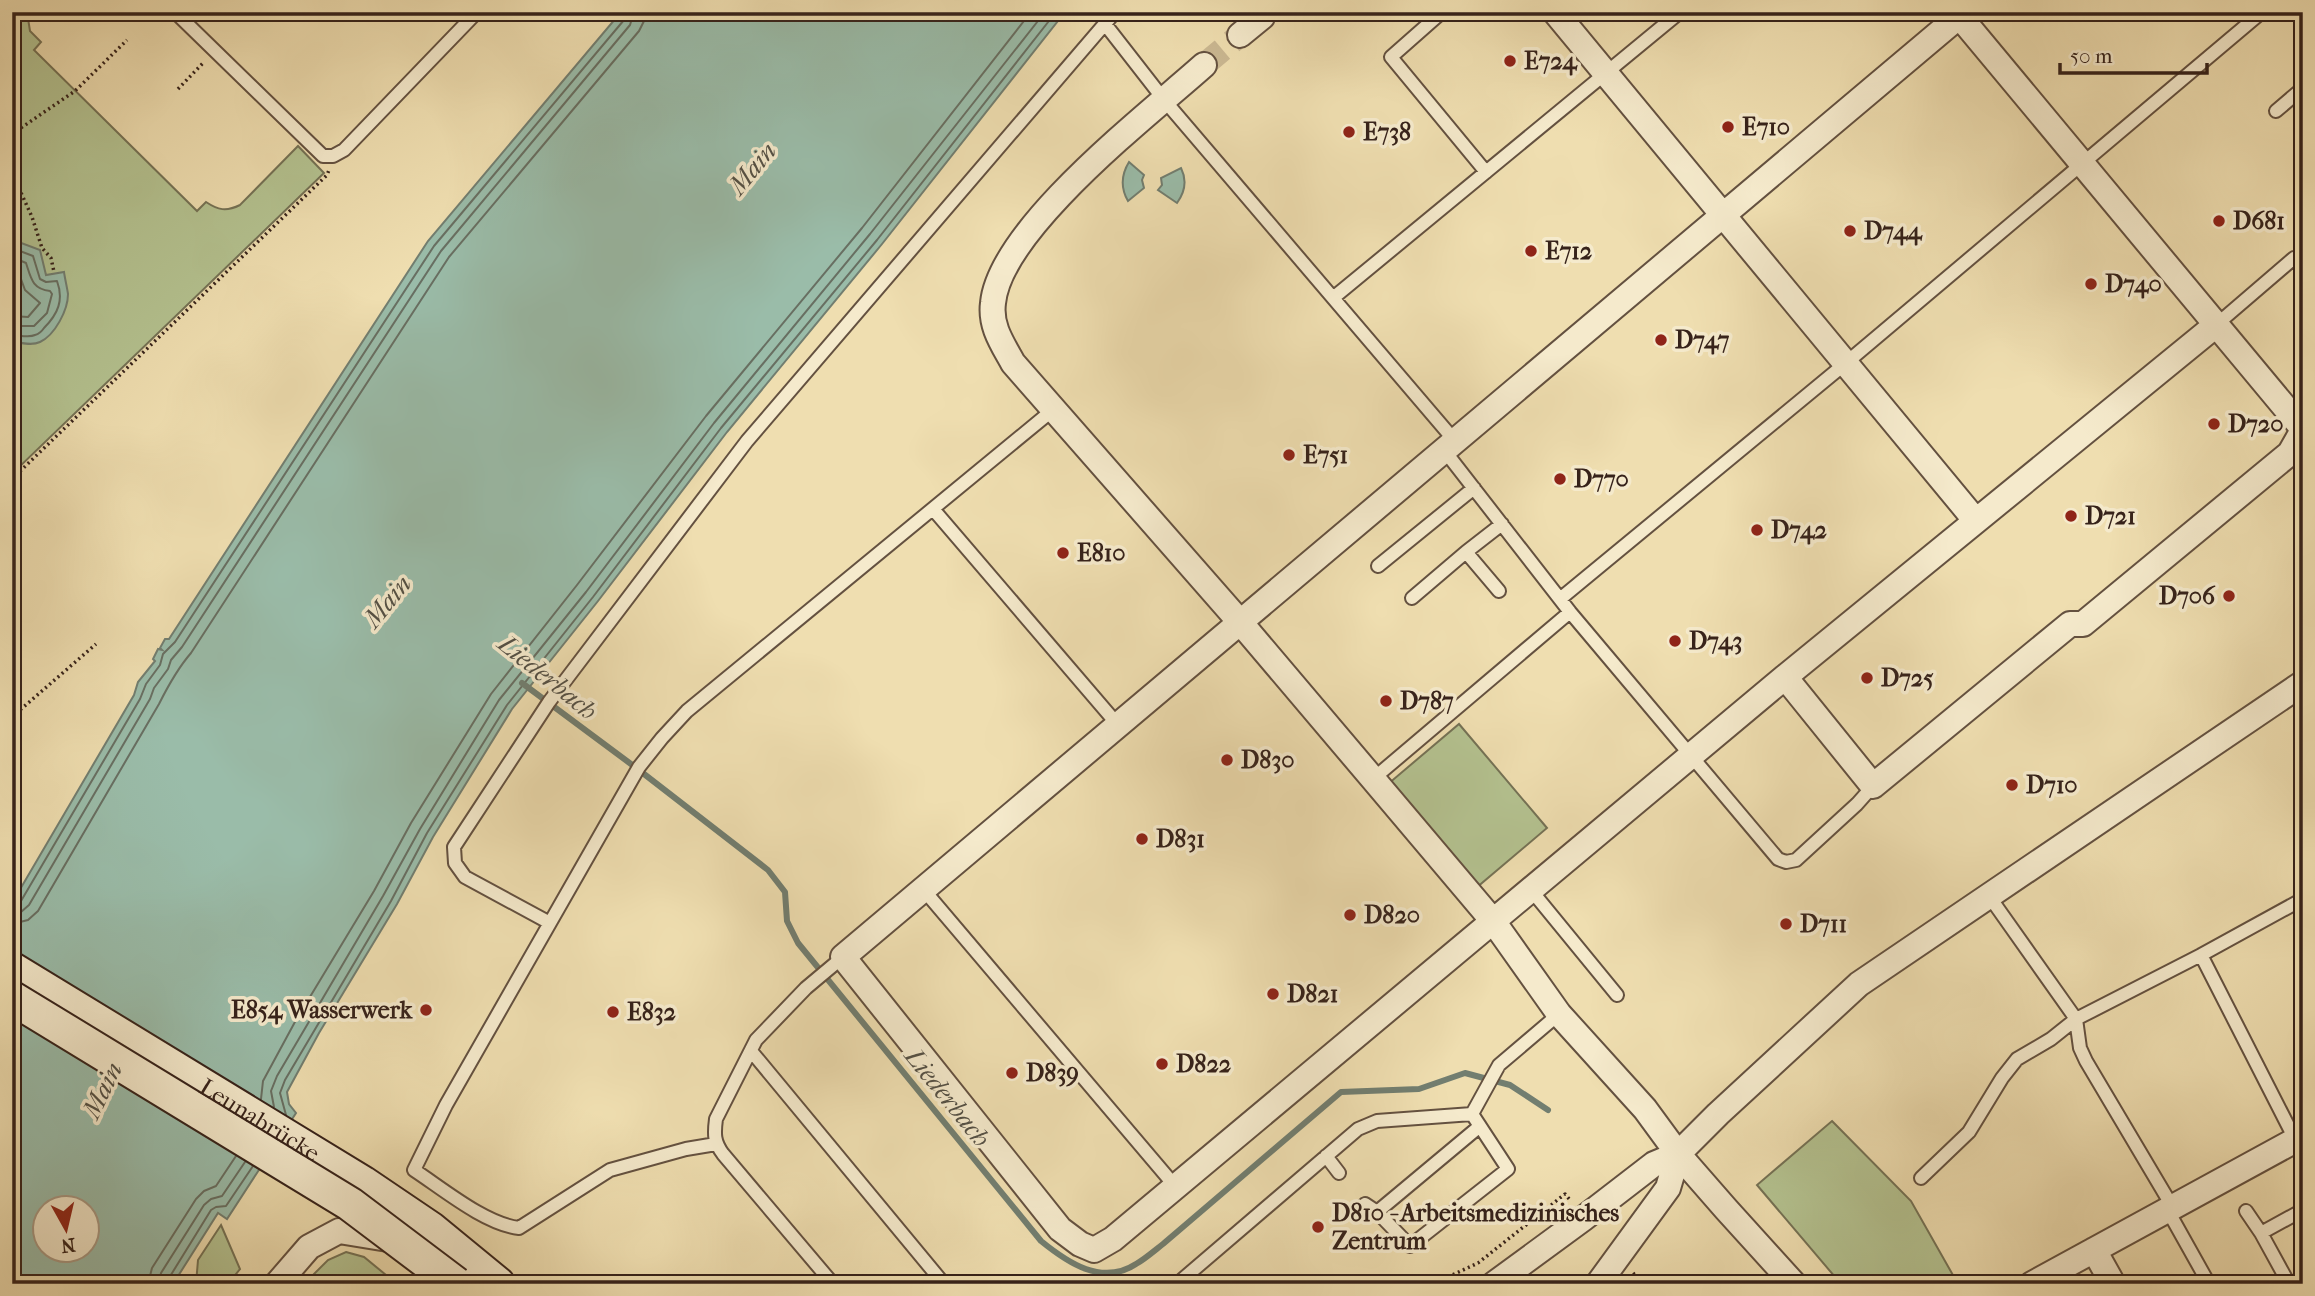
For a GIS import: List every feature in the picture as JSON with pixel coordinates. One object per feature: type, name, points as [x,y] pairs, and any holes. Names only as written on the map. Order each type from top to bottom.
[{"type":"main road","name":"Leunabrücke","points":[[12,969],[363,1183],[431,1229],[498,1284]]},
{"type":"main road","name":"Leunabrücke","points":[[12,998],[349,1204],[456,1284]]},
{"type":"street","points":[[1555,12],[1976,521]]},
{"type":"street","points":[[1785,677],[1873,786],[2070,624],[2083,624],[2290,453],[2303,430],[1959,14],[843,957],[1060,1228],[1080,1244],[1094,1250],[1113,1239],[1785,677],[2216,325]]},
{"type":"street","points":[[1240,35],[1262,17]]},
{"type":"street","points":[[1204,65],[1071,183],[1017,247],[996,285],[992,305],[995,330],[1013,363],[1240,622],[1493,921],[1559,1014],[1644,1109],[1678,1154],[1794,1284]]},
{"type":"street","points":[[1494,1284],[1654,1164],[1678,1154],[1859,984],[2303,683]]},
{"type":"street","points":[[2032,1284],[2169,1208],[2301,1144]]},
{"type":"street","points":[[1598,1284],[1668,1188],[1678,1154]]},
{"type":"street","points":[[276,1284],[309,1247],[339,1231],[423,1244],[478,1284]]},
{"type":"street","points":[[2094,1250],[2113,1284]]},
{"type":"lane","points":[[176,12],[323,156],[333,156],[344,150],[477,12]]},
{"type":"lane","points":[[550,923],[465,877],[456,863],[454,847],[534,724],[747,442],[1115,12]]},
{"type":"lane","points":[[1442,12],[1391,57],[1486,172]]},
{"type":"lane","points":[[1333,298],[1680,12]]},
{"type":"lane","points":[[1560,599],[1846,363],[2262,12]]},
{"type":"lane","points":[[1105,24],[1165,100],[1333,298],[1450,445],[1474,488],[1570,612],[1778,859],[1786,862],[1796,860],[1873,786]]},
{"type":"lane","points":[[2276,111],[2303,88]]},
{"type":"lane","points":[[2216,325],[2300,259]]},
{"type":"lane","points":[[716,1144],[686,1149],[610,1170],[519,1228],[491,1220],[414,1170],[446,1105],[639,767],[662,738],[687,711],[1054,409]]},
{"type":"lane","points":[[1378,566],[1474,488]]},
{"type":"lane","points":[[933,509],[1118,725]]},
{"type":"lane","points":[[1412,598],[1502,524]]},
{"type":"lane","points":[[1466,552],[1499,591]]},
{"type":"lane","points":[[1373,779],[1570,612]]},
{"type":"lane","points":[[923,889],[1175,1186]]},
{"type":"lane","points":[[1531,890],[1617,995]]},
{"type":"lane","points":[[1989,896],[2076,1018],[2077,1035],[2086,1061],[2209,1284]]},
{"type":"lane","points":[[1921,1178],[1969,1132],[2017,1059],[2051,1039],[2076,1018],[2201,955],[2303,899]]},
{"type":"lane","points":[[2201,955],[2301,1144]]},
{"type":"lane","points":[[832,1283],[716,1144],[714,1134],[716,1119],[756,1040],[806,988],[843,957]]},
{"type":"lane","points":[[1472,1114],[1499,1065],[1559,1014]]},
{"type":"lane","points":[[751,1051],[944,1284]]},
{"type":"lane","points":[[1365,1204],[1377,1212],[1410,1246],[1508,1169],[1472,1114]]},
{"type":"lane","points":[[1177,1284],[1358,1129],[1377,1121],[1472,1114]]},
{"type":"lane","points":[[1377,1212],[1480,1126]]},
{"type":"lane","points":[[1326,1156],[1339,1173]]},
{"type":"lane","points":[[2261,1233],[2303,1210]]},
{"type":"lane","points":[[2246,1211],[2289,1284]]},
{"type":"path","points":[[12,134],[75,91],[127,40]]},
{"type":"path","points":[[178,89],[215,51]]},
{"type":"path","points":[[12,478],[327,175],[333,156]]},
{"type":"path","points":[[12,173],[33,218],[42,248],[51,258],[54,272]]},
{"type":"path","points":[[12,717],[96,644]]},
{"type":"shaded area","points":[[12,12],[27,12],[30,31],[41,42],[34,50],[197,211],[206,202],[222,209],[240,205],[298,146],[324,173],[12,474]]},
{"type":"shaded area","points":[[1459,724],[1547,828],[1476,888],[1388,784]]},
{"type":"shaded area","points":[[1832,1121],[1911,1201],[1958,1284],[1841,1284],[1757,1185]]},
{"type":"shaded area","points":[[221,1225],[240,1269],[228,1284],[196,1284],[198,1260]]},
{"type":"shaded area","points":[[346,1252],[364,1257],[397,1284],[304,1284],[328,1260]]},
{"type":"water","name":"Main","points":[[621,12],[1065,12],[882,244],[727,432],[512,709],[433,837],[397,904],[319,1033],[287,1092],[289,1104],[296,1113],[227,1219],[218,1213],[173,1284],[12,1284],[12,903],[134,695],[138,682],[155,661],[153,659],[158,649],[162,650],[160,648],[165,639],[169,639],[428,241]]},
{"type":"water","points":[[1129,162],[1144,175],[1144,188],[1128,201],[1122,181]]},
{"type":"water","points":[[1181,168],[1184,186],[1177,203],[1158,190],[1162,185],[1161,178]]},
{"type":"water","points":[[12,241],[40,250],[46,275],[64,272],[68,294],[63,314],[51,334],[37,343],[12,341]]},
{"type":"waterway","name":"Liederbach","points":[[522,683],[768,870],[785,892],[787,921],[798,943],[1041,1241],[1062,1257],[1086,1269],[1111,1273],[1143,1260],[1341,1092],[1419,1089],[1465,1073],[1510,1085],[1548,1110]]},
{"type":"tunnel","points":[[1204,65],[1240,35]]},
{"type":"place","name":"E724","points":[[1510,61]]},
{"type":"place","name":"E710","points":[[1728,127]]},
{"type":"place","name":"E738","points":[[1349,132]]},
{"type":"place","name":"D681","points":[[2219,221]]},
{"type":"place","name":"D744","points":[[1850,231]]},
{"type":"place","name":"E712","points":[[1531,251]]},
{"type":"place","name":"D740","points":[[2091,284]]},
{"type":"place","name":"D747","points":[[1661,340]]},
{"type":"place","name":"D720","points":[[2214,424]]},
{"type":"place","name":"E751","points":[[1289,455]]},
{"type":"place","name":"D770","points":[[1560,479]]},
{"type":"place","name":"D721","points":[[2071,516]]},
{"type":"place","name":"D742","points":[[1757,530]]},
{"type":"place","name":"E810","points":[[1063,553]]},
{"type":"place","name":"D706","points":[[2229,596]]},
{"type":"place","name":"D743","points":[[1675,641]]},
{"type":"place","name":"D725","points":[[1867,678]]},
{"type":"place","name":"D787","points":[[1386,701]]},
{"type":"place","name":"D830","points":[[1227,760]]},
{"type":"place","name":"D710","points":[[2012,785]]},
{"type":"place","name":"D831","points":[[1142,839]]},
{"type":"place","name":"D820","points":[[1350,915]]},
{"type":"place","name":"D711","points":[[1786,924]]},
{"type":"place","name":"D821","points":[[1273,994]]},
{"type":"place","name":"E854 Wasserwerk","points":[[426,1010]]},
{"type":"place","name":"E832","points":[[613,1012]]},
{"type":"place","name":"D822","points":[[1162,1064]]},
{"type":"place","name":"D839","points":[[1012,1073]]},
{"type":"place","name":"D810 - Arbeitsmedizinisches Zentrum","points":[[1318,1227]]}]
